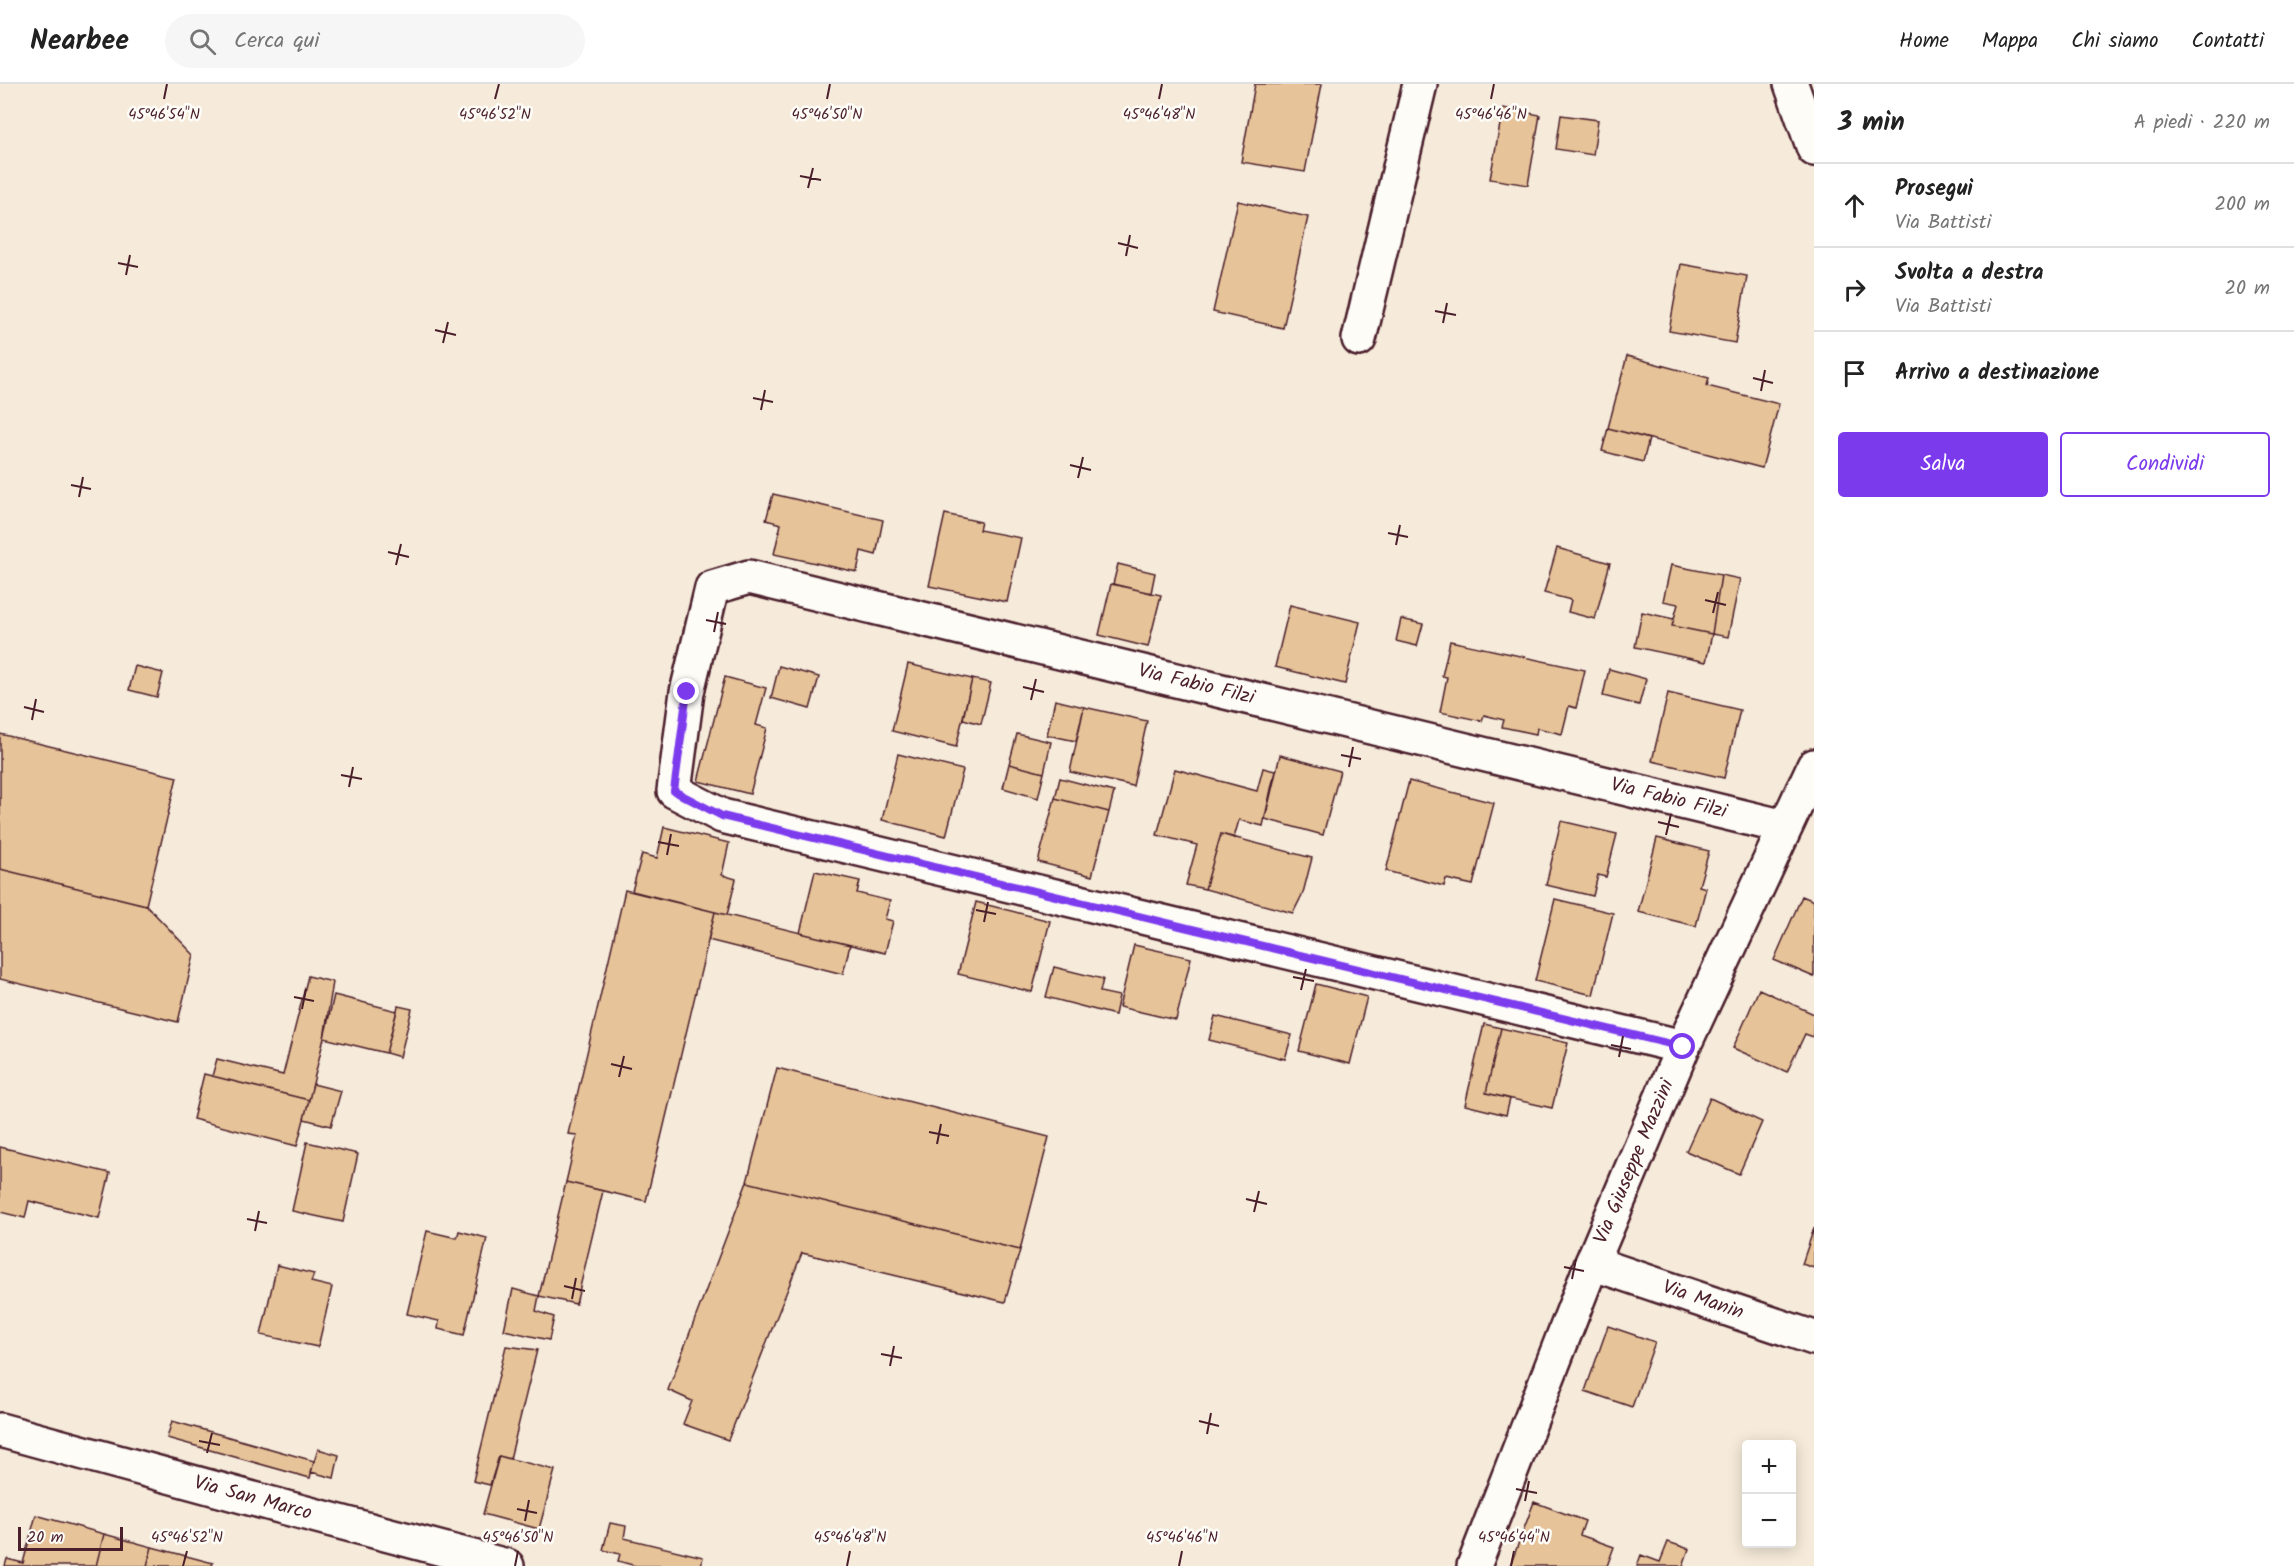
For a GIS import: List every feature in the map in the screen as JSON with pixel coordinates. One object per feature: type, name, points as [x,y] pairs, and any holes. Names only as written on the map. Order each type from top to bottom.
[{"type":"street","points":[[1359,339],[1419,84]]},
{"type":"street","points":[[1791,84],[1814,149]]},
{"type":"street","name":"Via Fabio Filzi","points":[[1683,1047],[722,816],[674,791],[687,692],[712,588],[749,577],[1785,827]]},
{"type":"street","name":"Via Giuseppe Mazzini","points":[[1474,1566],[1592,1263],[1683,1047],[1814,766]]},
{"type":"street","name":"Via Manin","points":[[1592,1263],[1814,1338]]},
{"type":"street","name":"Via San Marco","points":[[0,1430],[283,1508],[507,1566]]},
{"type":"building","points":[[1255,84],[1322,84],[1305,172],[1241,162]]},
{"type":"building","points":[[1503,108],[1540,115],[1528,185],[1490,179]]},
{"type":"building","points":[[1561,115],[1598,120],[1593,155],[1556,149]]},
{"type":"building","points":[[1238,201],[1308,217],[1283,328],[1213,312]]},
{"type":"building","points":[[1681,264],[1747,276],[1735,343],[1669,331]]},
{"type":"building","points":[[1627,356],[1709,378],[1707,386],[1779,404],[1762,468],[1608,428]]},
{"type":"building","points":[[1608,428],[1649,439],[1643,462],[1602,451]]},
{"type":"building","points":[[773,494],[883,520],[876,555],[861,551],[857,572],[774,554],[781,524],[766,520]]},
{"type":"building","points":[[945,514],[981,522],[979,530],[1021,538],[1007,602],[929,586]]},
{"type":"building","points":[[1557,548],[1610,563],[1595,619],[1568,612],[1571,600],[1544,593]]},
{"type":"building","points":[[1118,564],[1155,573],[1151,593],[1113,584]]},
{"type":"building","points":[[1671,565],[1721,575],[1712,634],[1672,626],[1678,604],[1663,601]]},
{"type":"building","points":[[1721,575],[1740,579],[1728,637],[1712,634]]},
{"type":"building","points":[[1111,584],[1161,595],[1148,647],[1099,635]]},
{"type":"building","points":[[1290,605],[1360,622],[1345,684],[1275,667]]},
{"type":"building","points":[[1642,612],[1674,619],[1672,626],[1712,634],[1706,662],[1635,647]]},
{"type":"building","points":[[1401,619],[1423,624],[1417,646],[1396,641]]},
{"type":"building","points":[[1450,641],[1585,670],[1576,708],[1569,706],[1562,734],[1537,728],[1536,734],[1502,727],[1504,720],[1484,715],[1482,721],[1440,712],[1447,677],[1442,676]]},
{"type":"building","points":[[908,664],[972,679],[956,747],[892,731]]},
{"type":"building","points":[[135,666],[163,673],[157,697],[129,690]]},
{"type":"building","points":[[779,666],[819,677],[810,709],[771,698]]},
{"type":"building","points":[[1609,669],[1646,679],[1639,705],[1603,696]]},
{"type":"building","points":[[725,677],[766,688],[756,725],[767,728],[750,794],[698,781]]},
{"type":"building","points":[[972,679],[991,683],[981,724],[963,719]]},
{"type":"building","points":[[1668,693],[1740,710],[1724,778],[1652,761]]},
{"type":"building","points":[[1055,700],[1084,707],[1076,741],[1047,735]]},
{"type":"building","points":[[1084,707],[1147,721],[1133,786],[1070,772]]},
{"type":"building","points":[[0,734],[177,777],[146,905],[0,869]]},
{"type":"building","points":[[1017,734],[1051,742],[1044,773],[1009,764]]},
{"type":"building","points":[[898,754],[963,770],[946,836],[882,820]]},
{"type":"building","points":[[1280,755],[1340,771],[1323,835],[1265,819]]},
{"type":"building","points":[[1009,764],[1044,773],[1038,798],[1003,788]]},
{"type":"building","points":[[1263,768],[1275,771],[1263,826],[1239,820],[1234,838],[1221,834],[1205,889],[1186,885],[1197,845],[1157,835],[1175,769],[1257,791]]},
{"type":"building","points":[[1060,778],[1114,792],[1109,812],[1055,798]]},
{"type":"building","points":[[1409,781],[1494,803],[1473,885],[1446,879],[1444,886],[1386,871]]},
{"type":"building","points":[[1055,798],[1109,812],[1092,876],[1038,862]]},
{"type":"building","points":[[1561,821],[1617,834],[1606,877],[1598,875],[1593,896],[1546,885]]},
{"type":"building","points":[[664,827],[729,843],[722,875],[736,879],[727,915],[632,891],[642,854],[657,858]]},
{"type":"building","points":[[1221,834],[1312,858],[1303,893],[1293,913],[1205,889]]},
{"type":"building","points":[[1657,838],[1709,851],[1699,886],[1706,888],[1696,926],[1638,912]]},
{"type":"building","points":[[0,869],[146,905],[194,955],[178,1022],[0,979]]},
{"type":"building","points":[[815,871],[860,881],[857,893],[890,901],[885,919],[893,921],[885,953],[800,933]]},
{"type":"building","points":[[625,890],[715,912],[646,1201],[566,1182],[577,1135],[568,1134]]},
{"type":"building","points":[[1802,896],[1814,901],[1814,977],[1774,960]]},
{"type":"building","points":[[1555,899],[1613,913],[1593,995],[1535,981]]},
{"type":"building","points":[[976,902],[1050,921],[1032,992],[958,974]]},
{"type":"building","points":[[715,912],[850,945],[843,974],[708,940]]},
{"type":"building","points":[[1134,945],[1191,958],[1176,1020],[1119,1007]]},
{"type":"building","points":[[1054,967],[1103,979],[1100,992],[1119,996],[1115,1015],[1046,997]]},
{"type":"building","points":[[308,976],[333,982],[324,1038],[309,1100],[212,1076],[217,1059],[283,1075]]},
{"type":"building","points":[[1316,984],[1367,997],[1350,1064],[1299,1051]]},
{"type":"building","points":[[1759,989],[1814,1014],[1813,1037],[1805,1034],[1787,1072],[1733,1048]]},
{"type":"building","points":[[334,995],[397,1011],[386,1053],[324,1038]]},
{"type":"building","points":[[398,1006],[412,1009],[400,1057],[386,1053]]},
{"type":"building","points":[[1215,1016],[1292,1035],[1285,1059],[1209,1040]]},
{"type":"building","points":[[1484,1024],[1501,1028],[1486,1093],[1510,1099],[1506,1115],[1465,1105]]},
{"type":"building","points":[[1501,1028],[1568,1043],[1552,1108],[1486,1093]]},
{"type":"building","points":[[777,1068],[1049,1137],[1020,1250],[747,1182]]},
{"type":"building","points":[[204,1074],[309,1100],[297,1146],[193,1119]]},
{"type":"building","points":[[313,1084],[341,1091],[331,1126],[304,1119]]},
{"type":"building","points":[[1710,1098],[1762,1122],[1739,1174],[1686,1151]]},
{"type":"building","points":[[307,1142],[358,1154],[343,1222],[292,1211]]},
{"type":"building","points":[[0,1147],[110,1173],[99,1218],[29,1201],[25,1218],[0,1212]]},
{"type":"building","points":[[566,1182],[603,1191],[576,1304],[539,1296]]},
{"type":"building","points":[[747,1182],[1020,1250],[1005,1302],[802,1253],[728,1440],[683,1424],[692,1401],[668,1390]]},
{"type":"building","points":[[1814,1228],[1814,1268],[1802,1264]]},
{"type":"building","points":[[427,1231],[457,1238],[459,1231],[487,1238],[464,1335],[438,1329],[439,1321],[407,1314]]},
{"type":"building","points":[[277,1265],[314,1274],[311,1282],[332,1287],[318,1347],[261,1335]]},
{"type":"building","points":[[513,1289],[539,1296],[536,1311],[554,1317],[549,1340],[504,1330]]},
{"type":"building","points":[[1608,1326],[1655,1342],[1632,1407],[1585,1391]]},
{"type":"building","points":[[506,1346],[537,1350],[510,1459],[499,1456],[490,1485],[473,1481]]},
{"type":"building","points":[[172,1421],[314,1461],[310,1478],[167,1438]]},
{"type":"building","points":[[318,1449],[339,1455],[334,1478],[311,1472]]},
{"type":"building","points":[[499,1456],[555,1470],[539,1529],[483,1514]]},
{"type":"building","points":[[1534,1502],[1585,1521],[1580,1535],[1614,1547],[1607,1566],[1510,1566]]},
{"type":"building","points":[[36,1515],[104,1534],[96,1566],[5,1566],[7,1559],[23,1563]]},
{"type":"building","points":[[610,1523],[626,1526],[624,1538],[703,1557],[701,1566],[636,1566],[618,1561],[620,1554],[603,1550]]},
{"type":"building","points":[[104,1534],[152,1547],[147,1566],[96,1566]]},
{"type":"building","points":[[1668,1542],[1689,1549],[1683,1566],[1637,1566],[1641,1555],[1660,1562]]},
{"type":"building","points":[[152,1547],[213,1563],[212,1566],[147,1566]]},
{"type":"route","points":[[687,692],[674,791],[722,816],[1683,1047]]}]
